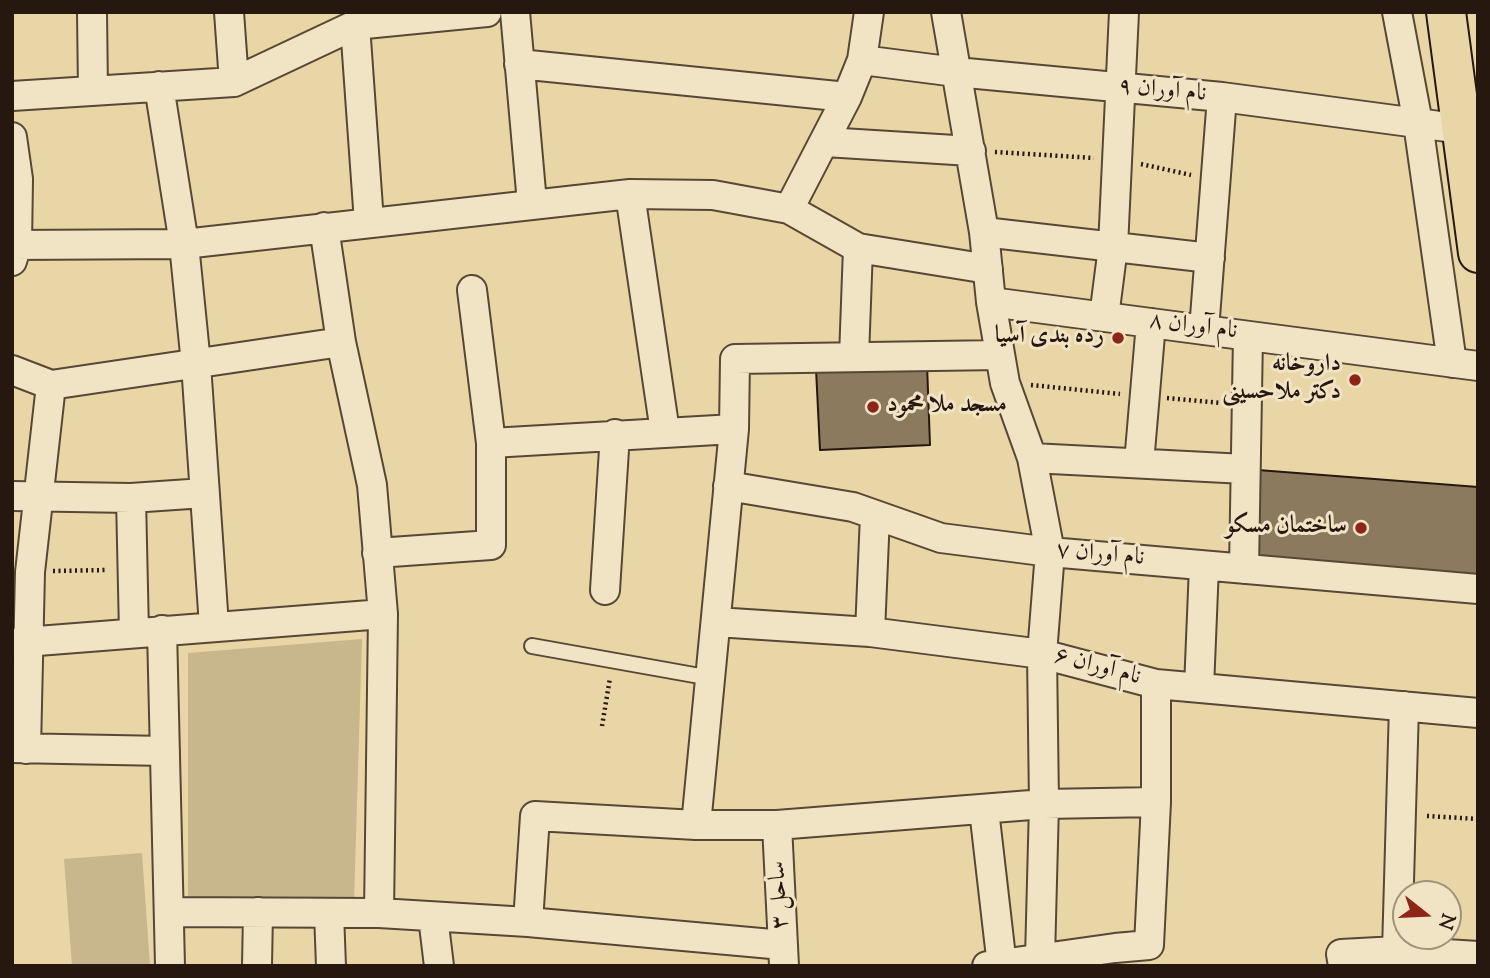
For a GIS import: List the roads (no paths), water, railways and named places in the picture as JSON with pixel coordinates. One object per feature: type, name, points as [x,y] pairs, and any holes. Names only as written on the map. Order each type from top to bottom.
[{"type":"highway","points":[[1446,12],[1478,253]]},
{"type":"street","points":[[92,12],[93,91]]},
{"type":"street","points":[[229,12],[234,82]]},
{"type":"street","points":[[12,96],[234,82],[355,24],[487,12]]},
{"type":"street","points":[[515,12],[532,204]]},
{"type":"street","points":[[789,209],[847,97],[862,60],[869,12]]},
{"type":"street","points":[[946,12],[984,232],[991,302],[1005,383],[1031,458],[1050,552],[1042,654],[1044,804],[1040,958]]},
{"type":"street","points":[[1104,317],[1113,247],[1124,12]]},
{"type":"street","points":[[1397,12],[1465,365]]},
{"type":"street","points":[[355,24],[369,222]]},
{"type":"street","name":"نام آوران ۹","points":[[862,60],[1121,89],[1222,97],[1462,129]]},
{"type":"street","points":[[519,64],[847,97]]},
{"type":"street","points":[[159,86],[184,244],[196,364],[214,626]]},
{"type":"street","points":[[1204,330],[1222,97]]},
{"type":"street","points":[[12,137],[19,179],[14,250],[184,244],[630,194],[713,195],[789,209],[858,248],[988,269]]},
{"type":"street","points":[[825,142],[971,151]]},
{"type":"street","points":[[630,194],[665,432]]},
{"type":"street","points":[[324,227],[341,342],[372,485],[383,614],[379,913]]},
{"type":"street","points":[[984,232],[1210,258]]},
{"type":"street","points":[[854,357],[858,248]]},
{"type":"street","points":[[377,553],[491,545],[491,443],[472,290]]},
{"type":"street","name":"نام آوران ۸","points":[[991,302],[1465,365]]},
{"type":"street","points":[[1139,463],[1151,323]]},
{"type":"street","points":[[1244,569],[1248,336]]},
{"type":"street","points":[[12,370],[51,385],[341,342]]},
{"type":"street","points":[[696,825],[734,429],[735,359],[1000,355]]},
{"type":"street","points":[[51,385],[24,497],[30,572],[20,643],[19,748],[165,751]]},
{"type":"street","points":[[491,443],[734,429]]},
{"type":"street","points":[[606,590],[615,434]]},
{"type":"street","points":[[1031,458],[1245,469]]},
{"type":"street","name":"نام آوران ۷","points":[[728,486],[853,507],[941,538],[1050,552],[1478,589]]},
{"type":"street","points":[[24,497],[131,498],[204,493]]},
{"type":"street","points":[[131,498],[134,633]]},
{"type":"street","points":[[870,632],[875,515]]},
{"type":"street","points":[[1199,688],[1204,566]]},
{"type":"street","points":[[20,643],[383,614]]},
{"type":"street","name":"نام آوران ۶","points":[[716,622],[870,632],[1042,654],[1156,684],[1478,713]]},
{"type":"street","points":[[162,630],[170,966]]},
{"type":"street","points":[[984,810],[997,965],[1040,958],[1115,957],[1149,945],[1156,802],[1156,684]]},
{"type":"street","points":[[1397,951],[1404,706]]},
{"type":"street","points":[[528,922],[536,816],[696,825],[777,825],[1044,804],[1156,802]]},
{"type":"street","name":"ساحل ۳","points":[[777,825],[784,955]]},
{"type":"street","points":[[169,912],[379,913],[528,922],[784,955]]},
{"type":"street","points":[[257,966],[258,912]]},
{"type":"street","points":[[329,913],[331,966]]},
{"type":"street","points":[[433,917],[439,966]]},
{"type":"street","points":[[1343,966],[1341,954],[1397,951],[1478,957]]},
{"type":"lane","points":[[532,646],[711,678]]},
{"type":"place","name":"رده بندی آسیا","points":[[1118,338]]},
{"type":"place","name":"داروخانه دکتر ملاحسینی","points":[[1355,380]]},
{"type":"place","name":"مسجد ملا محمود","points":[[873,407]]},
{"type":"place","name":"ساختمان مسکو","points":[[1361,528]]}]
